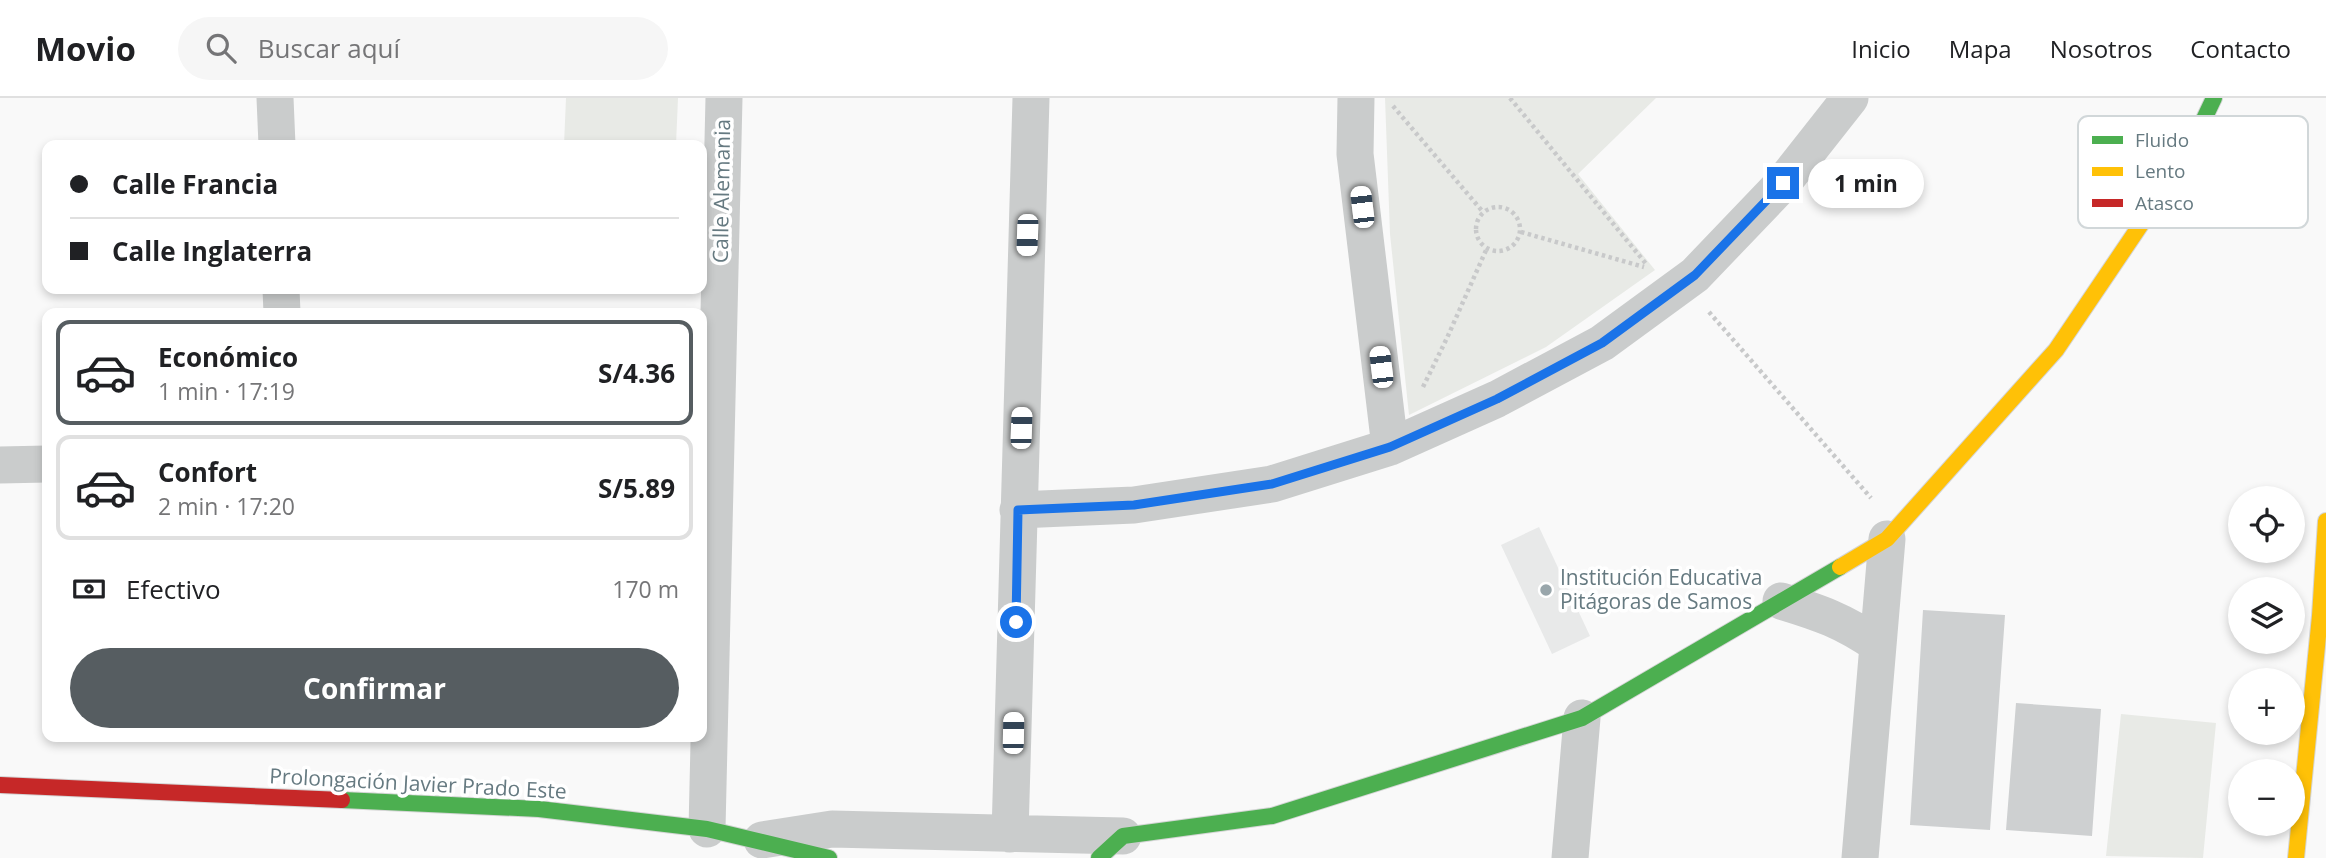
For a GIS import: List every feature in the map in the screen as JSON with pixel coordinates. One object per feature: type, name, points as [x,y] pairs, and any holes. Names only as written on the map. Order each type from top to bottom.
[{"type":"street","points":[[275,98],[277,140]]},
{"type":"street","name":"Calle Alemania","points":[[707,829],[709,444],[724,98]]},
{"type":"street","points":[[1010,834],[1031,98]]},
{"type":"street","points":[[1356,98],[1355,154],[1390,447]]},
{"type":"street","points":[[1018,510],[1134,505],[1272,484],[1390,447],[1497,399],[1602,343],[1695,275],[1783,183],[1850,98]]},
{"type":"street","points":[[2205,116],[2214,98]]},
{"type":"street","points":[[762,841],[832,829],[1010,834],[1113,851],[1272,816],[1582,718],[1892,533],[2056,350],[2138,228]]},
{"type":"street","points":[[0,465],[42,464]]},
{"type":"street","points":[[2296,858],[2320,616],[2326,521]]},
{"type":"street","points":[[1860,858],[1878,645],[1892,533]]},
{"type":"street","points":[[1781,601],[1824,613],[1851,626],[1878,645]]},
{"type":"street","points":[[1570,858],[1582,718]]},
{"type":"street","name":"Prolongación Javier Prado Este","points":[[0,785],[539,809],[707,829],[829,858]]},
{"type":"path","points":[[1387,98],[1483,212]]},
{"type":"path","points":[[1510,98],[1651,269],[1520,232]]},
{"type":"path","points":[[1493,206],[1504,207],[1514,212],[1520,222],[1520,232],[1515,244],[1505,250],[1493,251],[1483,246],[1477,235],[1476,223],[1483,212],[1493,206]]},
{"type":"path","points":[[1420,392],[1487,248]]},
{"type":"path","points":[[1684,283],[1892,533]]},
{"type":"shaded area","points":[[566,98],[678,98],[676,140],[564,140]]},
{"type":"shaded area","points":[[1385,98],[1656,98],[1578,174],[1655,270],[1546,347],[1409,415],[1390,234]]},
{"type":"shaded area","name":"Institución Educativa Pitágoras de Samos","points":[[1539,527],[1590,636],[1552,654],[1501,545]]},
{"type":"shaded area","points":[[2121,714],[2216,723],[2203,858],[2106,856]]},
{"type":"building","points":[[1923,610],[2005,615],[1990,830],[1910,825]]},
{"type":"building","points":[[2016,703],[2101,709],[2092,836],[2006,830]]},
{"type":"traffic: fast","points":[[2205,116],[2214,98]]},
{"type":"traffic: fast","points":[[1099,858],[1123,836],[1272,816],[1582,718],[1840,567]]},
{"type":"traffic: fast","points":[[342,800],[539,809],[707,829],[829,858]]},
{"type":"traffic: slow","points":[[1840,567],[1887,539],[2056,350],[2138,228]]},
{"type":"traffic: slow","points":[[2296,858],[2320,616],[2326,521]]},
{"type":"traffic: jam","points":[[0,785],[342,800]]},
{"type":"place","name":"Institución Educativa Pitágoras de Samos","points":[[1546,590]]},
{"type":"route","points":[[1016,622],[1018,510],[1134,505],[1272,484],[1390,447],[1497,399],[1602,343],[1695,275],[1783,183]]}]
